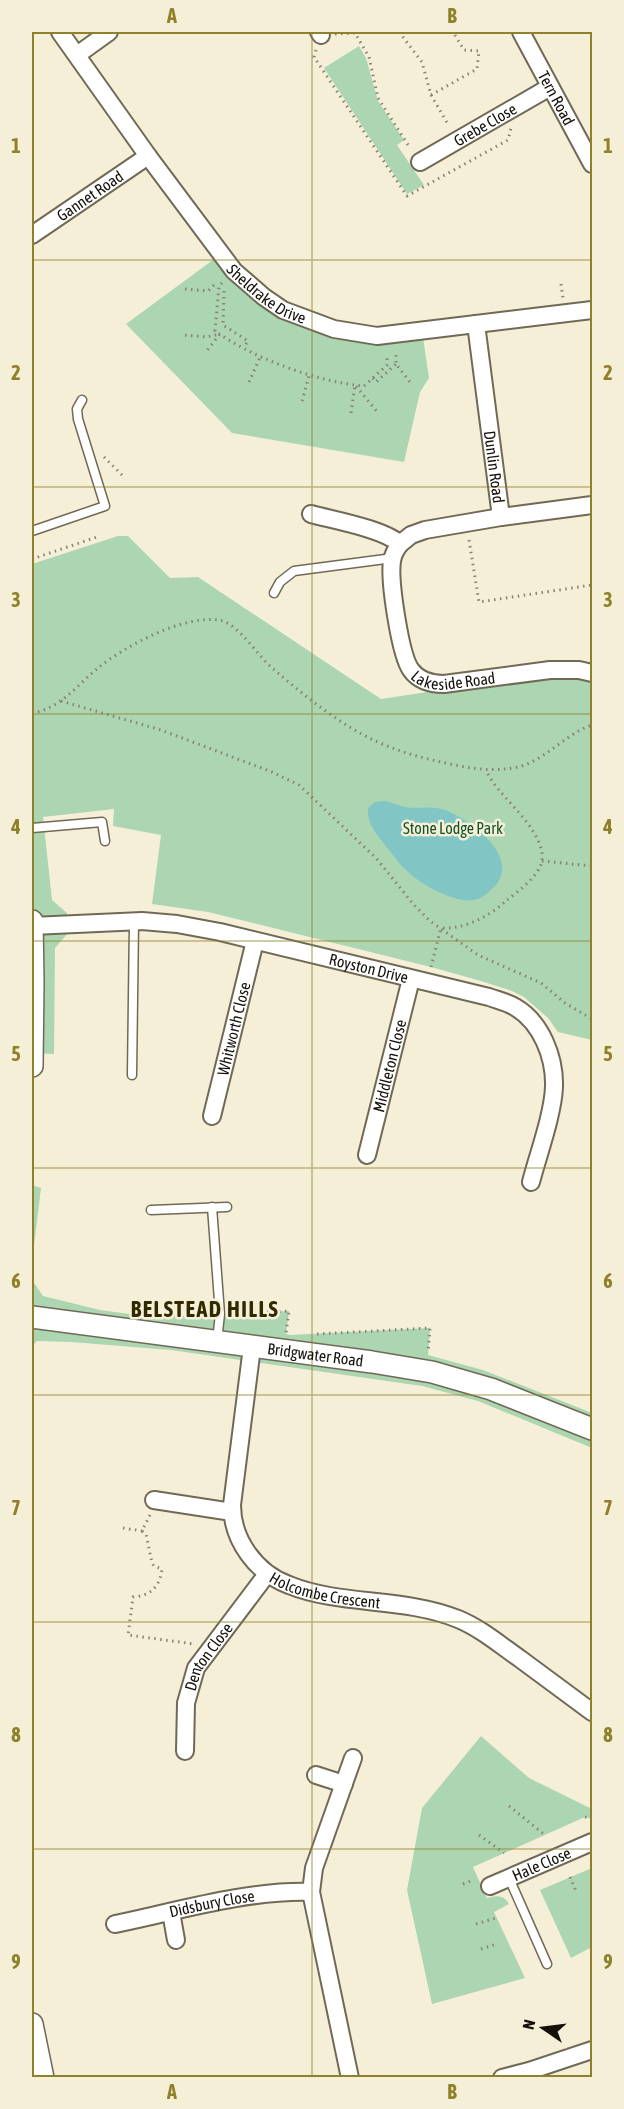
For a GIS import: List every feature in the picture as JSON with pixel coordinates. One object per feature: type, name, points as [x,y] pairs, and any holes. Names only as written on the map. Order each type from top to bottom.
[{"type":"street","name":"Sheldrake Drive","points":[[60,32],[148,156],[234,271],[264,297],[283,309],[334,329],[363,334],[393,335],[592,310]]},
{"type":"street","points":[[77,54],[109,32]]},
{"type":"street","name":"Tern Road","points":[[521,32],[592,164]]},
{"type":"street","name":"Grebe Close","points":[[420,162],[550,87]]},
{"type":"street","name":"Gannet Road","points":[[32,235],[148,156]]},
{"type":"street","name":"Dunlin Road","points":[[476,324],[501,517],[592,505]]},
{"type":"street","points":[[311,514],[393,538],[397,551],[417,532],[501,517]]},
{"type":"street","name":"Lakeside Road","points":[[397,551],[392,579],[403,651],[411,670],[422,680],[444,684],[566,669],[592,673]]},
{"type":"street","points":[[32,921],[32,1066]]},
{"type":"street","name":"Royston Drive","points":[[32,926],[134,922],[177,924],[508,1003],[524,1013],[539,1030],[551,1060],[553,1095],[531,1182]]},
{"type":"street","name":"Whitworth Close","points":[[212,1116],[255,941]]},
{"type":"street","name":"Middleton Close","points":[[367,1155],[411,979]]},
{"type":"street","name":"Bridgwater Road","points":[[32,1317],[432,1372],[491,1389],[592,1430]]},
{"type":"street","name":"Holcombe Crescent","points":[[252,1347],[235,1472],[232,1512],[241,1543],[251,1558],[267,1574],[299,1589],[430,1610],[460,1620],[488,1636],[592,1712]]},
{"type":"street","points":[[156,1501],[232,1512]]},
{"type":"street","name":"Denton Close","points":[[186,1751],[186,1703],[196,1668],[267,1574]]},
{"type":"street","points":[[350,2078],[311,1892],[314,1868],[353,1758]]},
{"type":"street","points":[[316,1774],[344,1784]]},
{"type":"street","name":"Hale Close","points":[[484,1882],[509,1878],[592,1842]]},
{"type":"street","name":"Didsbury Close","points":[[115,1924],[270,1892],[311,1892]]},
{"type":"street","points":[[171,1912],[176,1940]]},
{"type":"street","points":[[32,2024],[43,2078]]},
{"type":"street","points":[[502,2078],[530,2074],[592,2050]]},
{"type":"lane","points":[[32,531],[105,506],[78,419],[78,409],[82,399]]},
{"type":"lane","points":[[274,593],[280,582],[294,571],[397,551]]},
{"type":"lane","points":[[32,828],[102,822],[105,841]]},
{"type":"lane","points":[[132,1075],[134,922]]},
{"type":"lane","points":[[212,1207],[220,1314],[217,1342]]},
{"type":"lane","points":[[151,1210],[227,1207]]},
{"type":"lane","points":[[509,1878],[547,1964]]},
{"type":"path","points":[[399,32],[422,62],[431,95],[458,140]]},
{"type":"path","points":[[431,95],[477,69],[479,51],[464,50],[453,32]]},
{"type":"path","points":[[420,162],[378,98],[369,57],[355,33],[320,33],[314,57],[406,196],[508,140],[516,107]]},
{"type":"path","points":[[185,289],[208,291],[216,283]]},
{"type":"path","points":[[224,291],[223,325],[248,341],[244,347]]},
{"type":"path","points":[[218,298],[215,331],[244,347],[309,376],[364,386],[387,365],[387,355]]},
{"type":"path","points":[[185,335],[207,337],[220,334]]},
{"type":"path","points":[[205,353],[220,334]]},
{"type":"path","points":[[249,382],[261,355]]},
{"type":"path","points":[[396,355],[396,364],[410,382]]},
{"type":"path","points":[[373,378],[376,382],[396,364]]},
{"type":"path","points":[[302,401],[309,376]]},
{"type":"path","points":[[351,413],[355,385]]},
{"type":"path","points":[[355,385],[379,414]]},
{"type":"path","points":[[466,523],[479,602],[592,585]]},
{"type":"path","points":[[32,559],[98,537]]},
{"type":"path","points":[[32,713],[44,711],[61,701],[106,662],[148,638],[184,623],[206,620],[221,621],[234,627],[271,666],[316,703],[369,738],[418,757],[486,771],[516,767],[539,758],[569,736],[592,725]]},
{"type":"path","points":[[61,701],[161,730],[272,772],[299,785],[365,847],[430,921],[478,955],[541,983],[592,1020]]},
{"type":"path","points":[[441,928],[465,924],[489,914],[533,877],[542,861],[541,849],[535,836],[514,807],[497,789],[486,771]]},
{"type":"path","points":[[542,861],[592,866]]},
{"type":"path","points":[[429,975],[441,928]]},
{"type":"path","points":[[317,1334],[430,1328],[428,1355]]},
{"type":"path","points":[[142,1531],[156,1501]]},
{"type":"path","points":[[123,1528],[142,1531],[146,1534],[152,1563],[162,1569],[161,1579],[154,1590],[133,1597],[128,1635],[202,1645]]},
{"type":"path","points":[[509,1806],[545,1835]]},
{"type":"path","points":[[585,1817],[592,1819]]},
{"type":"path","points":[[479,1835],[504,1853]]},
{"type":"path","points":[[570,1877],[577,1893]]},
{"type":"path","points":[[463,1884],[484,1882]]},
{"type":"path","points":[[476,1924],[496,1918]]},
{"type":"path","points":[[481,1949],[496,1944]]},
{"type":"green space","points":[[359,46],[366,58],[378,101],[404,140],[397,145],[424,185],[407,194],[324,68]]},
{"type":"green space","points":[[221,254],[234,271],[320,325],[422,331],[429,378],[420,392],[404,462],[232,433],[126,324]]},
{"type":"green space","name":"Stone Lodge Park","points":[[118,536],[128,536],[170,578],[198,577],[381,699],[547,674],[592,678],[592,1040],[558,1032],[548,1018],[524,997],[481,981],[208,912],[152,904],[161,835],[113,826],[114,809],[43,817],[52,900],[67,913],[69,932],[55,948],[54,1054],[32,1053],[32,564]]},
{"type":"green space","points":[[32,1185],[41,1188],[32,1262]]},
{"type":"green space","points":[[32,1280],[43,1296],[100,1310],[151,1317],[289,1311],[286,1334],[290,1335],[430,1328],[428,1355],[483,1370],[592,1413],[592,1448],[478,1401],[422,1386],[171,1350],[37,1341],[32,1346]]},
{"type":"green space","points":[[481,1736],[529,1778],[592,1809],[592,1819],[585,1817],[473,1867],[487,1898],[500,1896],[509,1904],[494,1912],[525,1978],[432,2004],[407,1890],[422,1808]]},
{"type":"green space","points":[[592,1868],[592,1947],[571,1958],[540,1890]]},
{"type":"water","points":[[386,801],[409,808],[444,809],[470,824],[491,843],[499,854],[502,865],[501,877],[493,888],[478,899],[461,900],[431,888],[405,870],[374,831],[369,820],[368,808],[375,802]]},
{"type":"district","name":"BELSTEAD HILLS","points":[[205,1309]]}]
